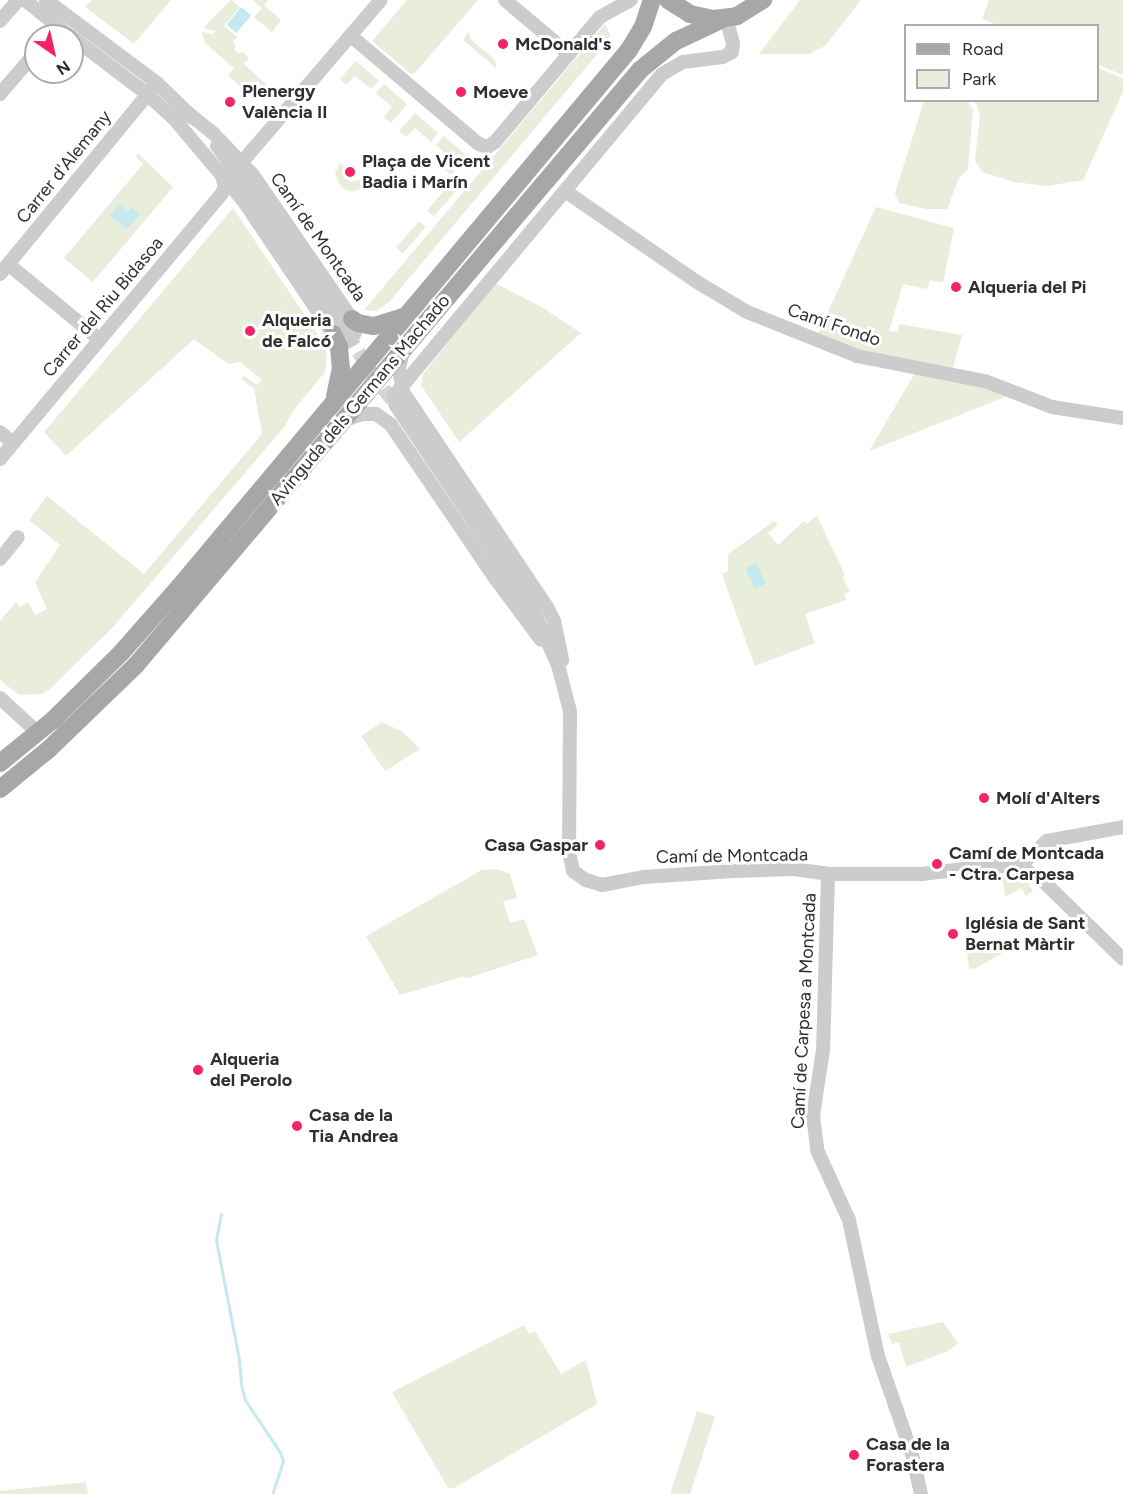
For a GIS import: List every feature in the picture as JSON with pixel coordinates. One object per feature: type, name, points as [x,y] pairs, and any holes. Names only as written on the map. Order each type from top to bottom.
[{"type":"main road","name":"Avinguda dels Germans Machado","points":[[0,763],[38,733],[121,653],[333,404],[632,45],[643,27],[652,0]]},
{"type":"main road","points":[[668,0],[690,14],[725,18]]},
{"type":"main road","name":"Avinguda dels Germans Machado","points":[[0,789],[49,749],[136,665],[640,70],[676,41],[725,18],[747,11],[763,0]]},
{"type":"main road","points":[[333,404],[341,368],[339,347],[344,329],[371,326],[406,316]]},
{"type":"street","points":[[0,21],[18,0]]},
{"type":"street","name":"Camí de Montcada","points":[[25,0],[59,19],[157,83],[187,112],[233,170],[344,329]]},
{"type":"street","name":"Camí de Montcada","points":[[46,0],[59,19]]},
{"type":"street","name":"Carrer del Riu Bidasoa","points":[[0,459],[221,195],[233,170],[381,0]]},
{"type":"street","points":[[504,0],[569,54]]},
{"type":"street","points":[[351,36],[479,144],[487,147],[495,142],[600,17],[631,0]]},
{"type":"street","points":[[399,397],[413,374],[663,74],[683,62],[723,57],[732,52],[733,43],[725,18]]},
{"type":"street","name":"Camí de Montcada","points":[[84,47],[147,94],[233,170],[245,203],[344,329]]},
{"type":"street","points":[[0,94],[24,66]]},
{"type":"street","name":"Carrer d'Alemany","points":[[4,269],[157,83]]},
{"type":"street","name":"Camí Fondo","points":[[565,191],[697,282],[747,312],[857,356],[985,381],[1052,407],[1123,418]]},
{"type":"street","points":[[4,269],[99,339]]},
{"type":"street","name":"Camí de Montcada","points":[[405,347],[399,372],[399,397],[533,610],[558,664],[570,711],[569,853],[573,871],[586,880],[602,885],[644,877],[734,871],[794,869],[828,874],[922,874],[989,866],[1020,866]]},
{"type":"street","points":[[399,372],[405,378],[413,374]]},
{"type":"street","name":"Camí de Montcada","points":[[399,397],[385,408],[391,425],[495,578],[558,664]]},
{"type":"street","name":"Camí de Montcada","points":[[399,397],[547,607],[559,640],[563,680]]},
{"type":"street","points":[[343,421],[352,416],[375,414],[391,425]]},
{"type":"street","points":[[0,432],[13,443]]},
{"type":"street","points":[[0,559],[18,537]]},
{"type":"street","points":[[0,698],[38,733]]},
{"type":"street","points":[[1123,827],[1047,841],[1020,866],[1044,882],[1123,959]]},
{"type":"street","name":"Camí de Carpesa a Montcada","points":[[828,874],[824,1029],[813,1115],[817,1150],[849,1221],[878,1356],[912,1454],[921,1494]]},
{"type":"green space","points":[[92,0],[171,0],[134,44],[85,7]]},
{"type":"green space","points":[[231,0],[240,7],[224,26],[237,37],[233,42],[236,46],[234,50],[239,54],[242,51],[249,58],[244,64],[270,88],[258,101],[228,76],[234,68],[206,44],[203,37],[202,32],[213,34],[216,31],[203,28]]},
{"type":"green space","points":[[253,0],[268,0],[264,5],[281,20],[272,32],[254,17],[262,8]]},
{"type":"green space","points":[[407,0],[478,0],[415,73],[411,74],[372,41]]},
{"type":"green space","points":[[800,0],[861,0],[825,46],[809,54],[759,54]]},
{"type":"green space","points":[[989,0],[1123,0],[1123,75],[1099,65],[1099,24],[994,24],[982,19]]},
{"type":"green space","points":[[605,24],[610,34],[609,40],[389,302],[377,311],[364,310]]},
{"type":"green space","points":[[469,31],[470,39],[495,60],[496,68],[463,40]]},
{"type":"green space","points":[[356,61],[379,81],[371,89],[355,76],[346,85],[340,79]]},
{"type":"green space","points":[[1099,68],[1123,78],[1123,92],[1083,180],[1047,186],[1014,182],[982,172],[975,160],[980,117],[974,102],[1099,102]]},
{"type":"green space","points":[[384,84],[407,104],[391,123],[384,117],[392,107],[376,93]]},
{"type":"green space","points":[[924,102],[968,102],[973,109],[968,169],[959,178],[947,209],[926,209],[899,203],[895,193]]},
{"type":"green space","points":[[415,113],[438,133],[431,142],[415,128],[406,137],[399,131]]},
{"type":"green space","points":[[444,136],[467,156],[451,175],[444,169],[452,159],[436,145]]},
{"type":"green space","points":[[138,153],[173,187],[93,282],[64,258],[143,164],[136,157]]},
{"type":"green space","points":[[340,163],[348,170],[346,176],[350,182],[360,180],[366,186],[352,192],[342,188],[335,174]]},
{"type":"green space","points":[[450,184],[457,190],[434,216],[427,210]]},
{"type":"green space","points":[[876,207],[954,228],[943,283],[930,280],[927,289],[903,284],[889,331],[897,332],[900,324],[962,335],[953,368],[861,352],[817,336]]},
{"type":"green space","points":[[233,208],[322,341],[327,354],[325,372],[293,411],[285,426],[113,627],[49,690],[41,694],[19,695],[0,680],[0,621],[16,602],[20,607],[28,602],[35,615],[47,609],[35,582],[60,545],[29,520],[47,496],[144,574],[262,434],[254,389],[242,379],[244,376],[257,385],[262,380],[240,362],[228,364],[194,339],[66,456],[44,432]]},
{"type":"green space","points":[[419,221],[426,227],[403,253],[396,247]]},
{"type":"green space","points":[[495,283],[540,306],[581,333],[459,442],[421,385],[423,374]]},
{"type":"green space","points":[[915,373],[998,388],[1010,395],[869,451]]},
{"type":"green space","points":[[817,516],[844,573],[843,577],[850,592],[844,593],[846,600],[805,614],[815,643],[755,666],[722,574],[728,571],[728,554],[774,521],[778,525],[768,533],[778,545],[804,521],[806,524]]},
{"type":"green space","points":[[382,722],[403,732],[420,749],[385,771],[361,736]]},
{"type":"green space","points":[[497,869],[510,874],[517,898],[503,901],[510,923],[524,919],[538,955],[468,978],[461,977],[400,995],[366,936],[482,870]]},
{"type":"green space","points":[[1002,874],[1014,874],[1026,879],[1033,891],[1026,896],[1021,888],[1005,897]]},
{"type":"green space","points":[[993,937],[1003,953],[974,969],[969,968],[967,953]]},
{"type":"green space","points":[[943,1322],[958,1343],[948,1351],[906,1367],[899,1342],[892,1344],[888,1334]]},
{"type":"green space","points":[[524,1325],[529,1334],[535,1331],[561,1374],[586,1360],[597,1404],[454,1488],[448,1488],[392,1392]]},
{"type":"green space","points":[[697,1411],[715,1417],[690,1494],[670,1493]]},
{"type":"green space","points":[[86,1482],[88,1494],[0,1494],[0,1491]]},
{"type":"water","points":[[241,7],[251,15],[237,33],[227,25]]},
{"type":"water","points":[[120,204],[128,211],[132,207],[140,214],[127,229],[110,215]]},
{"type":"water","points":[[756,563],[766,584],[755,589],[745,568]]},
{"type":"waterway","points":[[221,1214],[216,1240],[245,1400],[280,1452],[283,1461],[272,1494]]},
{"type":"tunnel","points":[[347,334],[395,404]]},
{"type":"place","name":"McDonald's","points":[[503,44]]},
{"type":"place","name":"Moeve","points":[[461,92]]},
{"type":"place","name":"Plenergy València II","points":[[230,102]]},
{"type":"place","name":"Plaça de Vicent Badia i Marín","points":[[350,172]]},
{"type":"place","name":"Alqueria del Pi","points":[[956,287]]},
{"type":"place","name":"Alqueria de Falcó","points":[[250,331]]},
{"type":"place","name":"Molí d'Alters","points":[[984,798]]},
{"type":"place","name":"Casa Gaspar","points":[[600,845]]},
{"type":"place","name":"Camí de Montcada - Ctra. Carpesa","points":[[937,864]]},
{"type":"place","name":"Iglésia de Sant Bernat Màrtir","points":[[953,934]]},
{"type":"place","name":"Alqueria del Perolo","points":[[198,1070]]},
{"type":"place","name":"Casa de la Tia Andrea","points":[[297,1126]]},
{"type":"place","name":"Casa de la Forastera","points":[[854,1455]]}]
